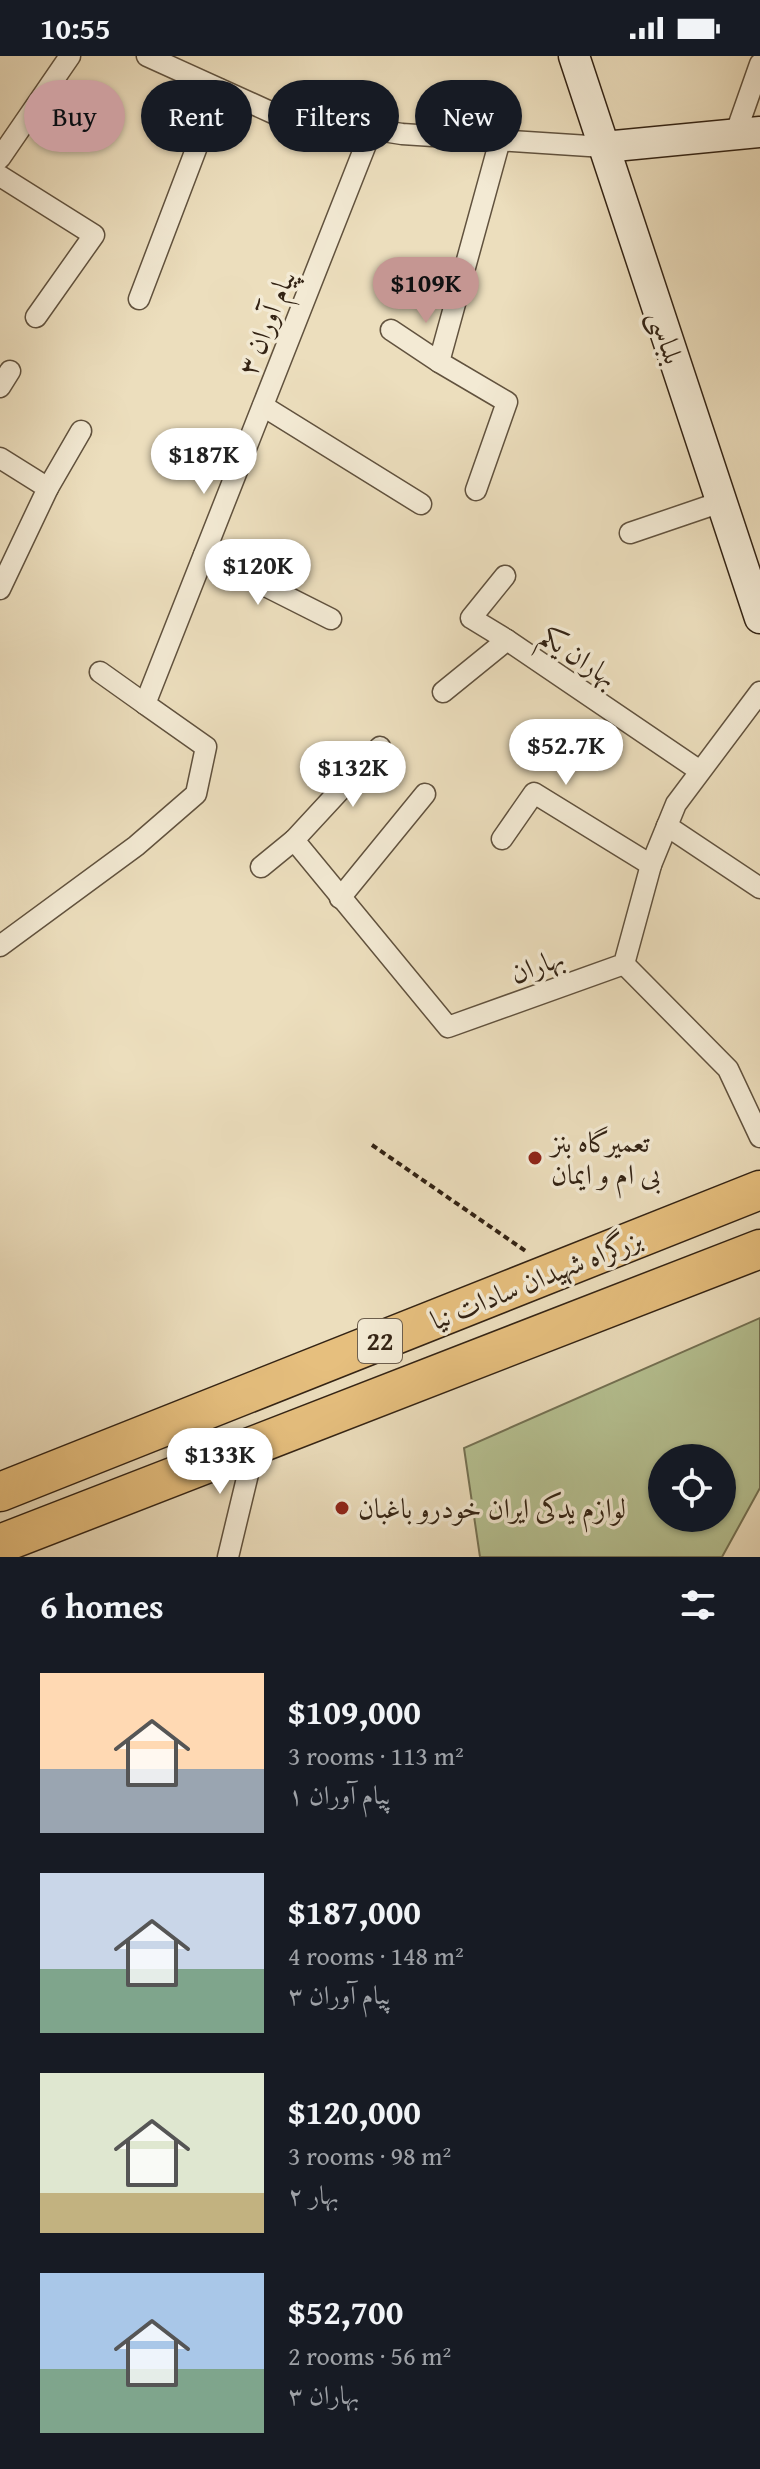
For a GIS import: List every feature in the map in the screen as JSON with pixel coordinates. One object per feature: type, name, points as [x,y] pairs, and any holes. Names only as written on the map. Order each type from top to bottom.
[{"type":"highway","name":"بزرگراه شهیدان سادات نیا","points":[[0,1492],[760,1190]]},
{"type":"highway","name":"بزرگراه شهیدان سادات نیا","points":[[0,1544],[760,1249]]},
{"type":"main road","name":"بلباسی","points":[[574,56],[760,618]]},
{"type":"main road","points":[[604,147],[747,134]]},
{"type":"street","points":[[0,158],[70,56]]},
{"type":"street","points":[[157,58],[201,80]]},
{"type":"street","points":[[747,134],[760,64]]},
{"type":"street","points":[[522,141],[604,147]]},
{"type":"street","points":[[139,299],[195,152]]},
{"type":"street","name":"پیام آوران ۳","points":[[145,704],[363,152]]},
{"type":"street","points":[[439,362],[497,152]]},
{"type":"street","points":[[0,176],[94,235],[36,317]]},
{"type":"street","points":[[391,330],[507,402],[476,490]]},
{"type":"street","points":[[263,406],[421,504]]},
{"type":"street","points":[[0,589],[48,488],[81,431]]},
{"type":"street","points":[[0,458],[48,488]]},
{"type":"street","points":[[630,533],[721,502]]},
{"type":"street","points":[[204,555],[331,619]]},
{"type":"street","name":"بهاران یکم","points":[[505,576],[471,618],[700,771]]},
{"type":"street","name":"بهاران یکم","points":[[443,692],[507,640]]},
{"type":"street","points":[[0,946],[136,846],[196,794],[206,747],[100,672]]},
{"type":"street","points":[[760,692],[676,804],[651,865],[624,964],[728,1069],[760,1137]]},
{"type":"street","points":[[261,867],[294,840],[380,747]]},
{"type":"street","points":[[502,839],[534,793],[651,865]]},
{"type":"street","points":[[340,898],[425,794]]},
{"type":"street","points":[[667,826],[760,888]]},
{"type":"street","name":"بهاران","points":[[294,840],[448,1027],[624,964]]},
{"type":"street","points":[[228,1557],[255,1445]]},
{"type":"path","points":[[372,1145],[555,1271]]},
{"type":"green space","points":[[760,1318],[760,1488],[736,1532],[736,1444],[648,1444],[648,1532],[736,1532],[722,1557],[480,1557],[464,1448]]},
{"type":"place","name":"تعمیرگاه بنز بی ام و ایمان","points":[[535,1158]]},
{"type":"place","name":"لوازم یدکی ایران خودرو باغبان","points":[[342,1508]]}]
